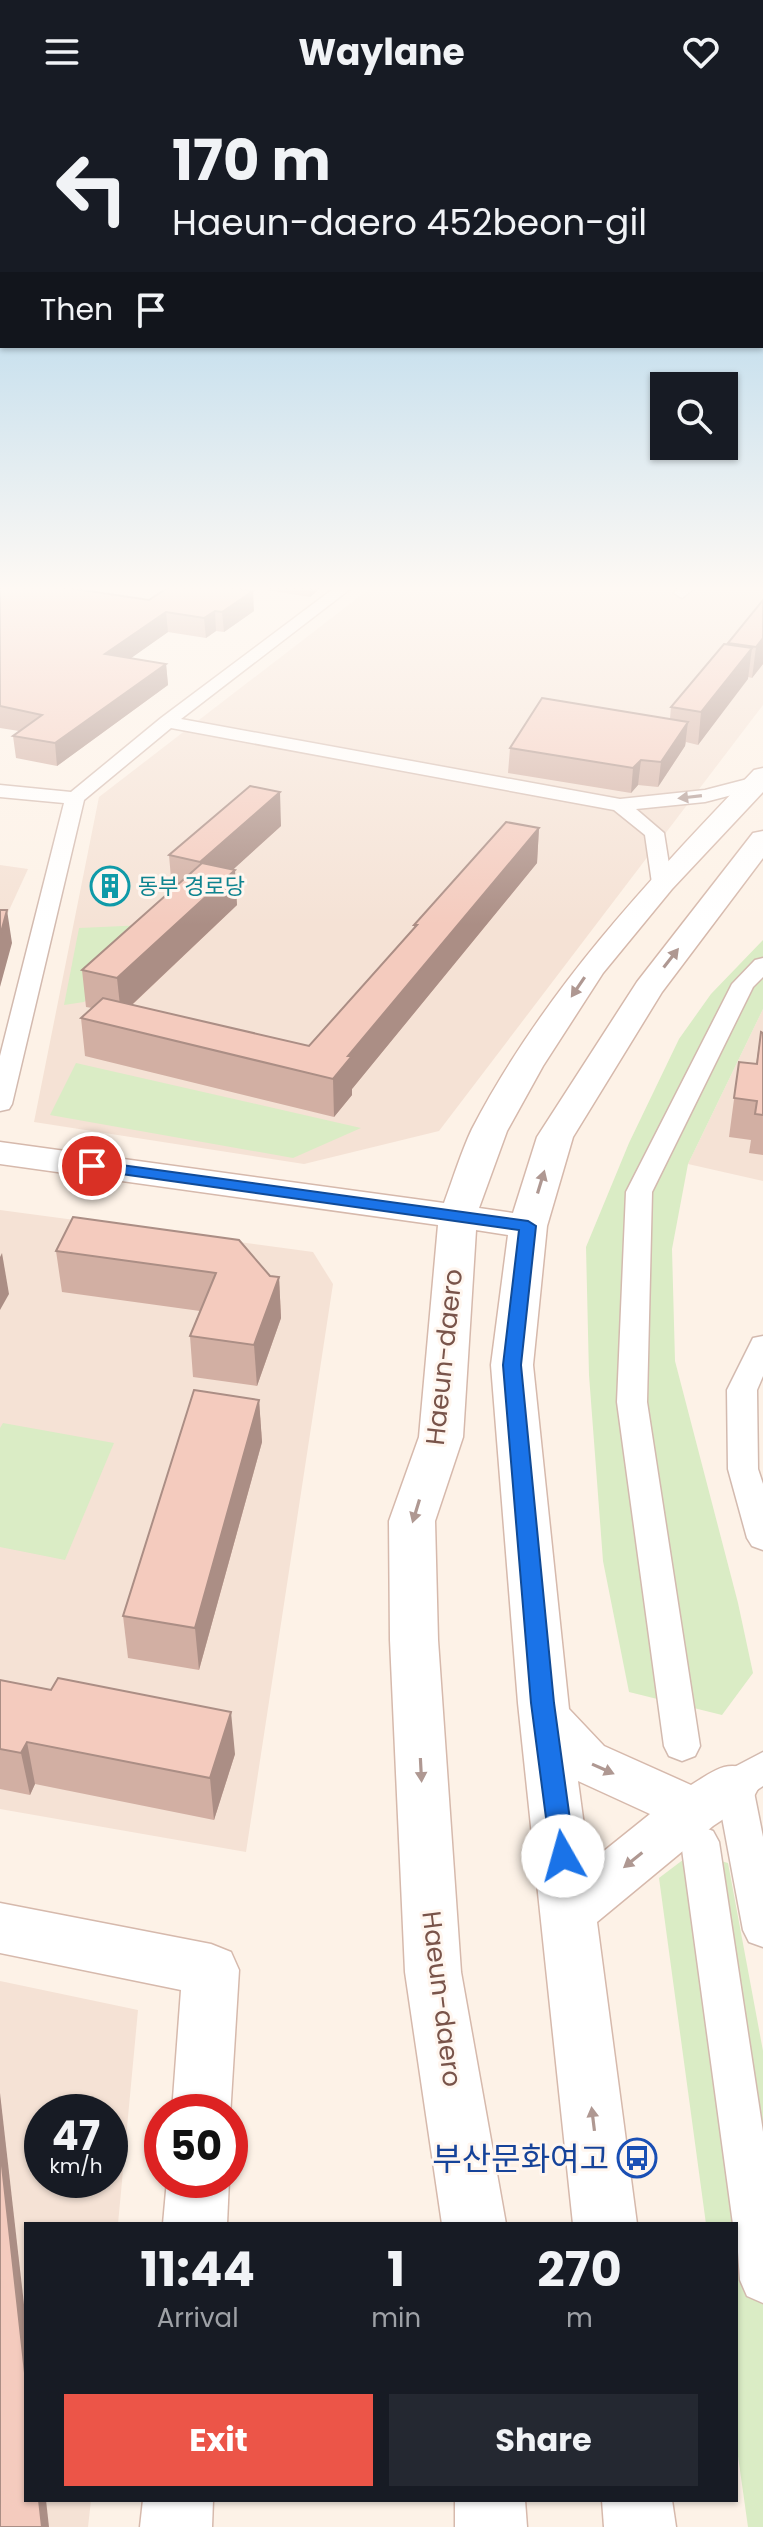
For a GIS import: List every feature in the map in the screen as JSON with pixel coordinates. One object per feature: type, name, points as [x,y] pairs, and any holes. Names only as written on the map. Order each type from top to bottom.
[{"type":"main road","name":"Haeun-daero","points":[[474,2222],[433,1972],[414,1656],[412,1551],[412,1521],[441,1437],[458,1215],[489,1131],[526,1066],[591,968],[662,883],[761,779]]},
{"type":"main road","points":[[605,2222],[546,1718],[512,1365],[528,1226],[555,1137],[648,989],[763,839]]},
{"type":"main road","points":[[0,1153],[528,1226]]},
{"type":"main road","points":[[546,1718],[586,1761],[722,1801]]},
{"type":"main road","points":[[570,1911],[722,1801]]},
{"type":"main road","points":[[0,1928],[211,1970],[203,2094]]},
{"type":"main road","points":[[195,2222],[197,2198]]},
{"type":"main road","points":[[176,2527],[178,2502]]},
{"type":"main road","points":[[490,2502],[491,2527]]},
{"type":"main road","points":[[637,2502],[640,2527]]},
{"type":"street","points":[[0,1104],[75,798],[197,699]]},
{"type":"street","points":[[167,722],[620,805],[705,796],[761,779]]},
{"type":"street","points":[[0,791],[75,798]]},
{"type":"street","points":[[620,805],[654,833],[662,883]]},
{"type":"street","points":[[682,1746],[632,1402],[639,1192],[743,984],[763,965]]},
{"type":"street","points":[[763,1345],[742,1390],[743,1469],[763,1538]]},
{"type":"street","points":[[722,1801],[763,1930]]},
{"type":"street","points":[[722,1801],[763,2280]]},
{"type":"shaded area","points":[[226,699],[763,699],[763,705],[439,1131],[304,1164],[34,1122],[99,797]]},
{"type":"shaded area","points":[[0,865],[28,869],[0,930]]},
{"type":"shaded area","points":[[763,1009],[763,1181],[688,1164]]},
{"type":"shaded area","points":[[0,1210],[313,1252],[333,1284],[246,1852],[0,1809]]},
{"type":"shaded area","points":[[0,1981],[138,2010],[128,2117],[128,2094],[24,2094],[24,2198],[120,2198],[118,2222],[24,2222],[24,2502],[91,2502],[88,2527],[0,2527]]},
{"type":"green space","points":[[168,924],[84,1002],[64,1005],[79,928]]},
{"type":"green space","points":[[763,940],[763,1009],[688,1164],[672,1249],[675,1361],[738,1603],[753,1673],[722,1715],[629,1692],[603,1561],[589,1375],[586,1247],[629,1143],[679,1039],[711,994]]},
{"type":"green space","points":[[76,1063],[361,1128],[293,1158],[50,1115]]},
{"type":"green space","points":[[3,1423],[114,1443],[65,1560],[0,1547],[0,1428]]},
{"type":"green space","points":[[692,1853],[728,1863],[763,2051],[763,2527],[748,2527],[738,2456],[738,2222],[706,2222],[659,1878]]},
{"type":"building","points":[[0,699],[117,699],[55,743],[13,736],[42,715],[0,706]]},
{"type":"building","points":[[541,699],[688,722],[661,762],[641,760],[633,768],[510,748]]},
{"type":"building","points":[[678,699],[711,699],[701,712],[671,707]]},
{"type":"building","points":[[250,786],[280,792],[200,862],[169,855]]},
{"type":"building","points":[[506,822],[539,828],[348,1056],[352,1056],[333,1079],[81,1018],[103,998],[309,1046]]},
{"type":"building","points":[[202,863],[235,870],[117,978],[82,970]]},
{"type":"building","points":[[0,910],[7,910],[0,936]]},
{"type":"building","points":[[761,1032],[763,1115],[755,1114],[757,1101],[734,1098],[739,1062],[757,1064]]},
{"type":"building","points":[[73,1217],[239,1240],[270,1276],[279,1277],[254,1345],[190,1336],[216,1273],[56,1251]]},
{"type":"building","points":[[194,1390],[259,1400],[195,1628],[123,1616]]},
{"type":"building","points":[[58,1678],[231,1712],[210,1778],[27,1742],[21,1753],[0,1749],[0,1680],[51,1690]]},
{"type":"building","points":[[0,2148],[24,2364],[24,2502],[39,2502],[42,2527],[0,2527]]},
{"type":"place","name":"동부 경로당","points":[[110,886]]},
{"type":"place","name":"부산문화여고","points":[[637,2158]]},
{"type":"route","points":[[92,1166],[528,1226],[512,1365],[543,1703],[563,1856]]}]
